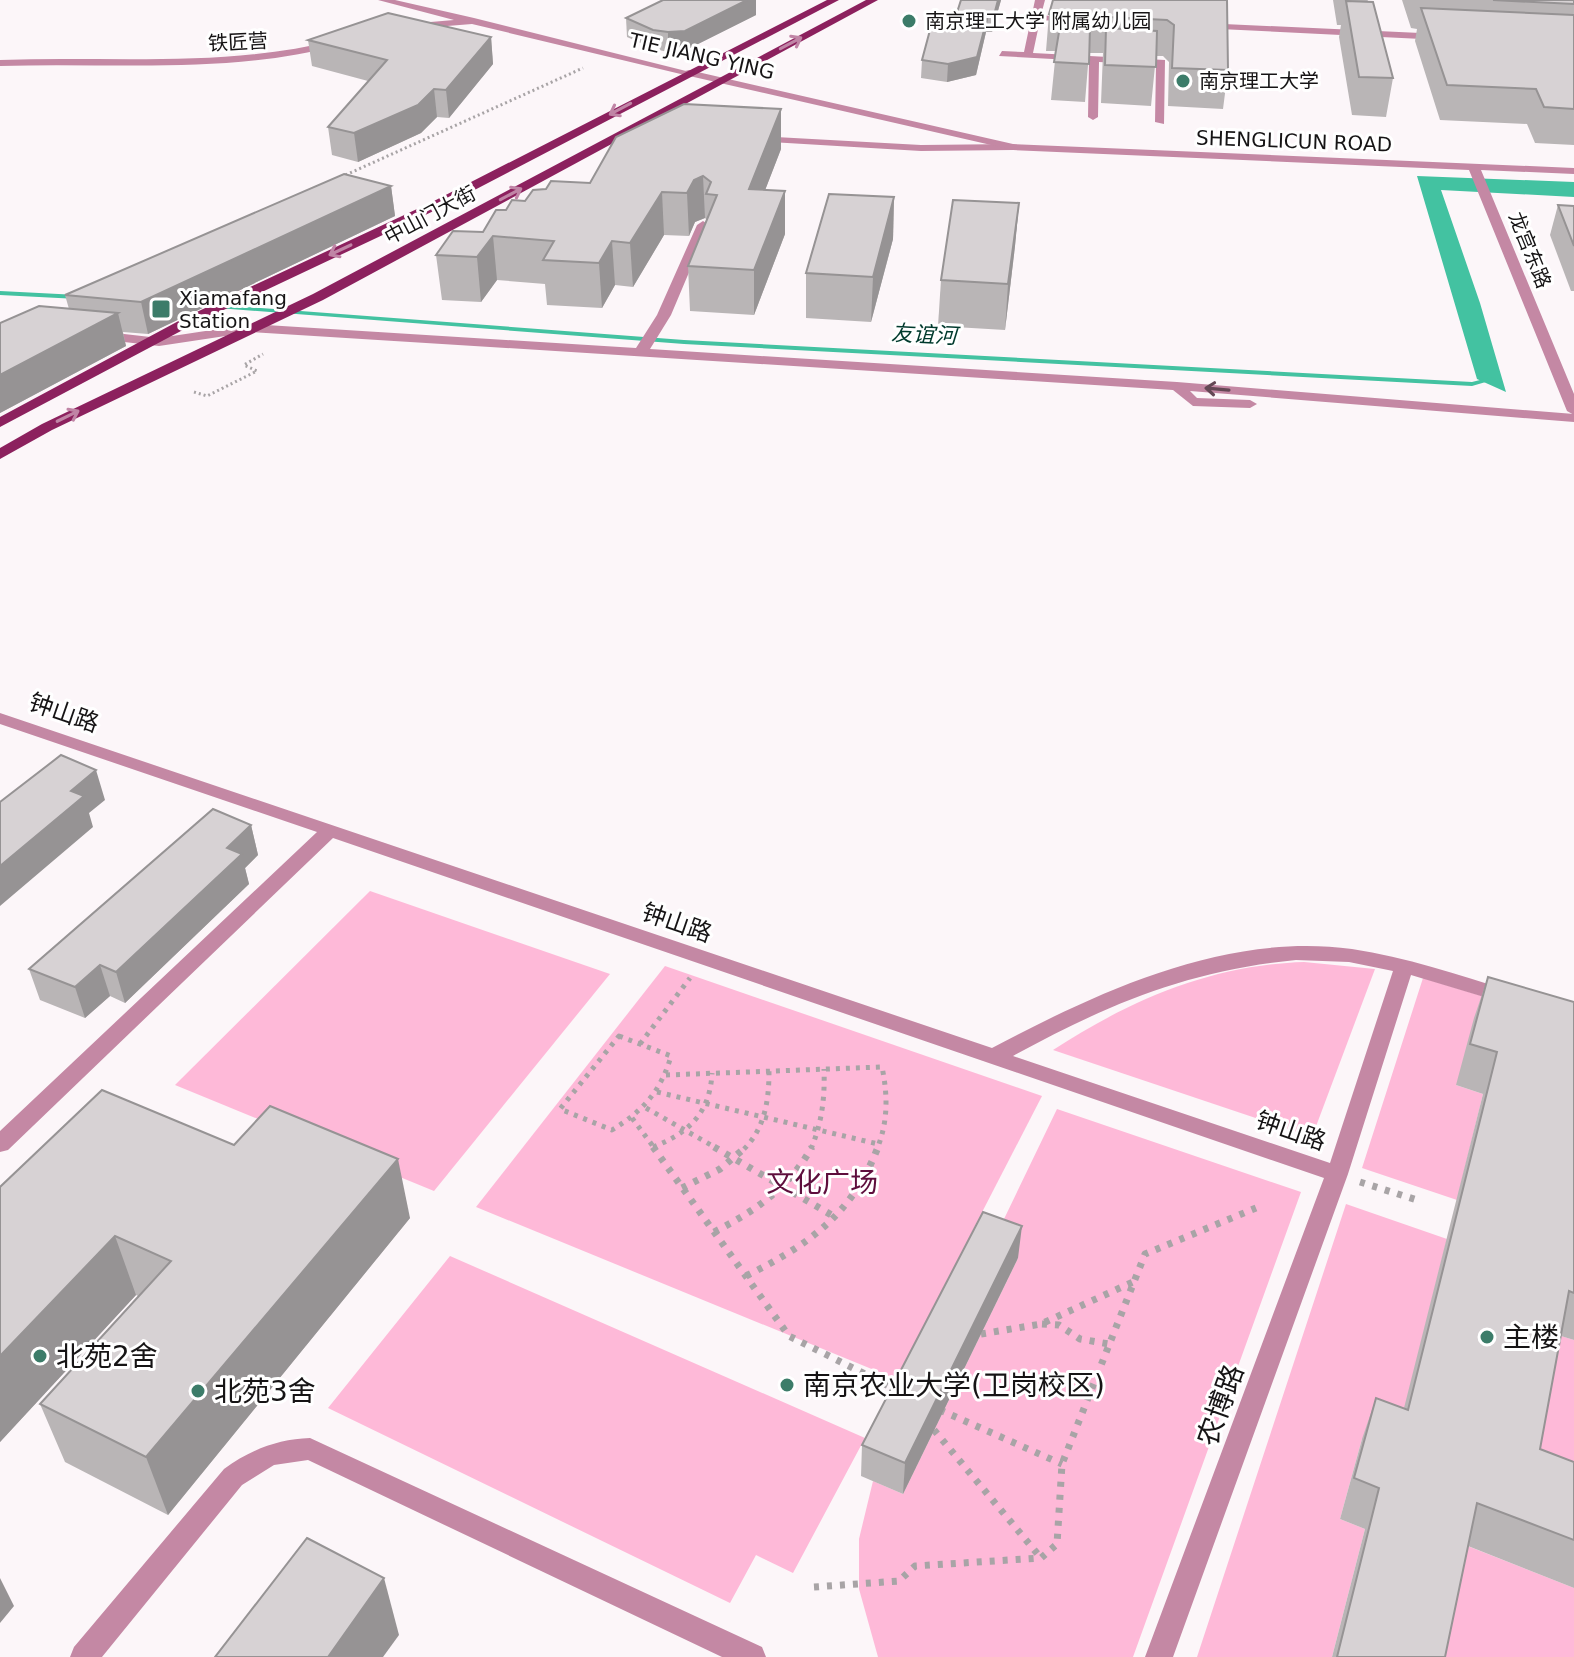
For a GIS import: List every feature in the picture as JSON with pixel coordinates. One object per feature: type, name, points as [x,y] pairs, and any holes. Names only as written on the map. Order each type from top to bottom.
[{"type":"main road","name":"中山门大街","points":[[0,423],[32,401],[159,342],[191,320],[436,205],[834,0]]},
{"type":"main road","name":"中山门大街","points":[[0,454],[47,427],[318,297],[873,0]]},
{"type":"street","name":"TIE JIANG YING","points":[[383,0],[1013,147]]},
{"type":"street","points":[[1028,55],[1040,0]]},
{"type":"street","points":[[1035,17],[1081,19]]},
{"type":"street","points":[[394,28],[474,21]]},
{"type":"street","points":[[1187,25],[1455,38]]},
{"type":"street","name":"铁匠营","points":[[0,63],[81,60],[222,62],[278,58],[350,38]]},
{"type":"street","points":[[1002,54],[1161,62],[1160,122]]},
{"type":"street","points":[[1093,117],[1094,58]]},
{"type":"street","points":[[630,131],[660,133]]},
{"type":"street","points":[[737,137],[921,148],[1013,147]]},
{"type":"street","name":"SHENGLICUN ROAD","points":[[1013,147],[1476,171],[1574,171]]},
{"type":"street","name":"龙宫东路","points":[[1476,171],[1574,411]]},
{"type":"street","points":[[642,349],[664,315],[703,225]]},
{"type":"street","points":[[88,333],[159,342],[252,328],[642,349],[1177,386],[1193,402],[1574,418]]},
{"type":"lane","name":"钟山路","points":[[0,718],[1337,1174]]},
{"type":"lane","points":[[0,1144],[329,831]]},
{"type":"lane","points":[[995,1056],[1056,1022],[1163,978],[1212,965],[1284,952],[1340,954],[1404,966],[1517,1000]]},
{"type":"lane","name":"农博路","points":[[1159,1657],[1337,1174],[1404,966]]},
{"type":"lane","points":[[84,1657],[233,1477],[254,1461],[273,1453],[310,1449],[752,1657]]},
{"type":"path","points":[[329,183],[613,54]]},
{"type":"path","points":[[194,392],[207,396],[257,371],[244,365],[263,354]]},
{"type":"path","points":[[640,1044],[704,960]]},
{"type":"path","points":[[619,1036],[640,1044],[671,1056],[666,1075],[646,1108],[612,1130],[560,1109],[619,1036]]},
{"type":"path","points":[[666,1075],[882,1067],[889,1100],[878,1144],[861,1182],[835,1217],[801,1247],[746,1276]]},
{"type":"path","points":[[714,1232],[752,1213],[784,1187],[806,1162],[821,1131],[826,1100],[824,1069]]},
{"type":"path","points":[[682,1188],[719,1171],[736,1159],[755,1137],[770,1091],[769,1071]]},
{"type":"path","points":[[653,1147],[698,1123],[712,1091],[712,1073]]},
{"type":"path","points":[[657,1092],[878,1144]]},
{"type":"path","points":[[646,1108],[835,1217]]},
{"type":"path","points":[[632,1118],[789,1336],[903,1393]]},
{"type":"path","points":[[1337,1174],[1420,1201]]},
{"type":"path","points":[[814,1587],[899,1581],[915,1566],[1041,1558],[1057,1544],[1062,1464],[1145,1254],[1256,1208]]},
{"type":"path","points":[[1041,1324],[1133,1282]]},
{"type":"path","points":[[981,1334],[1041,1324],[1059,1325],[1080,1339],[1109,1344]]},
{"type":"path","points":[[930,1405],[1062,1464]]},
{"type":"path","points":[[934,1430],[1041,1558]]},
{"type":"green space","points":[[370,891],[610,974],[434,1191],[175,1085]]},
{"type":"green space","points":[[1304,962],[1375,969],[1312,1137],[1053,1050],[1112,1016],[1172,988],[1236,970]]},
{"type":"green space","name":"文化广场","points":[[665,966],[1042,1096],[896,1379],[476,1207]]},
{"type":"green space","points":[[1423,978],[1574,1024],[1456,1085],[1483,1094],[1457,1200],[1362,1168]]},
{"type":"green space","points":[[1057,1109],[1301,1192],[1133,1657],[878,1657],[859,1589],[859,1539],[873,1481],[903,1494],[1018,1258],[990,1248]]},
{"type":"green space","points":[[1346,1204],[1447,1239],[1394,1451],[1362,1439],[1340,1519],[1365,1529],[1332,1657],[1197,1657]]},
{"type":"green space","points":[[450,1256],[865,1438],[793,1573],[756,1555],[730,1603],[328,1408]]},
{"type":"green space","points":[[1552,1333],[1574,1340],[1574,1509],[1522,1490]]},
{"type":"green space","points":[[1460,1543],[1574,1588],[1574,1657],[1436,1657]]},
{"type":"shaded area","points":[[1417,176],[1574,182],[1574,197],[1441,190],[1480,303],[1506,392],[1477,379]]},
{"type":"building","points":[[663,0],[747,0],[685,31],[653,30],[626,18]]},
{"type":"building","points":[[961,0],[998,0],[994,15],[988,15],[977,57],[948,64],[922,60],[930,30],[951,31]]},
{"type":"building","points":[[1053,0],[1227,0],[1228,70],[1172,68],[1174,25],[1167,20],[1049,14]]},
{"type":"building","points":[[1493,0],[1574,0],[1574,4]]},
{"type":"building","points":[[1346,1],[1373,2],[1393,78],[1359,77]]},
{"type":"building","points":[[1421,8],[1574,15],[1574,109],[1544,107],[1536,89],[1447,85]]},
{"type":"building","points":[[388,13],[491,37],[446,90],[434,89],[418,105],[354,133],[328,127],[387,60],[308,40]]},
{"type":"building","points":[[1060,26],[1090,27],[1089,64],[1054,62]]},
{"type":"building","points":[[1106,28],[1157,31],[1156,67],[1105,65]]},
{"type":"building","points":[[684,104],[781,109],[749,189],[785,191],[754,270],[688,266],[717,195],[706,194],[711,182],[703,176],[694,180],[687,193],[662,192],[630,243],[612,241],[599,263],[543,260],[554,241],[493,236],[477,257],[436,255],[453,231],[483,232],[496,210],[506,210],[512,200],[525,201],[533,190],[546,189],[551,181],[590,183],[616,137]]},
{"type":"building","points":[[344,174],[391,186],[141,302],[65,295]]},
{"type":"building","points":[[829,194],[894,197],[873,277],[806,273]]},
{"type":"building","points":[[953,200],[1019,203],[1008,284],[941,280]]},
{"type":"building","points":[[1558,205],[1574,206],[1574,246]]},
{"type":"building","points":[[39,306],[118,313],[0,375],[0,323]]},
{"type":"building","points":[[61,755],[96,770],[71,791],[84,796],[0,866],[0,802]]},
{"type":"building","points":[[213,809],[251,825],[227,848],[242,854],[116,972],[100,965],[75,987],[29,969]]},
{"type":"building","name":"主楼","points":[[1488,977],[1574,1002],[1574,1293],[1569,1291],[1540,1449],[1574,1462],[1574,1540],[1477,1503],[1445,1657],[1337,1657],[1379,1488],[1354,1478],[1376,1398],[1408,1410],[1497,1052],[1470,1044]]},
{"type":"building","points":[[102,1090],[234,1145],[270,1106],[398,1159],[146,1457],[40,1404],[171,1261],[115,1236],[0,1356],[0,1187]]},
{"type":"building","points":[[983,1212],[1022,1226],[905,1463],[862,1445]]},
{"type":"building","points":[[307,1538],[384,1578],[328,1657],[215,1657]]},
{"type":"waterway","name":"友谊河","points":[[0,293],[78,297]]},
{"type":"waterway","name":"友谊河","points":[[194,305],[684,342],[1472,384],[1492,379]]},
{"type":"place","name":"南京理工大学 附属幼儿园","points":[[909,21]]},
{"type":"place","name":"南京理工大学","points":[[1183,81]]},
{"type":"place","name":"Xiamafang Station","points":[[161,309]]},
{"type":"place","name":"主楼","points":[[1487,1337]]},
{"type":"place","name":"北苑2舍","points":[[40,1356]]},
{"type":"place","name":"南京农业大学(卫岗校区)","points":[[787,1385]]},
{"type":"place","name":"北苑3舍","points":[[198,1391]]}]
